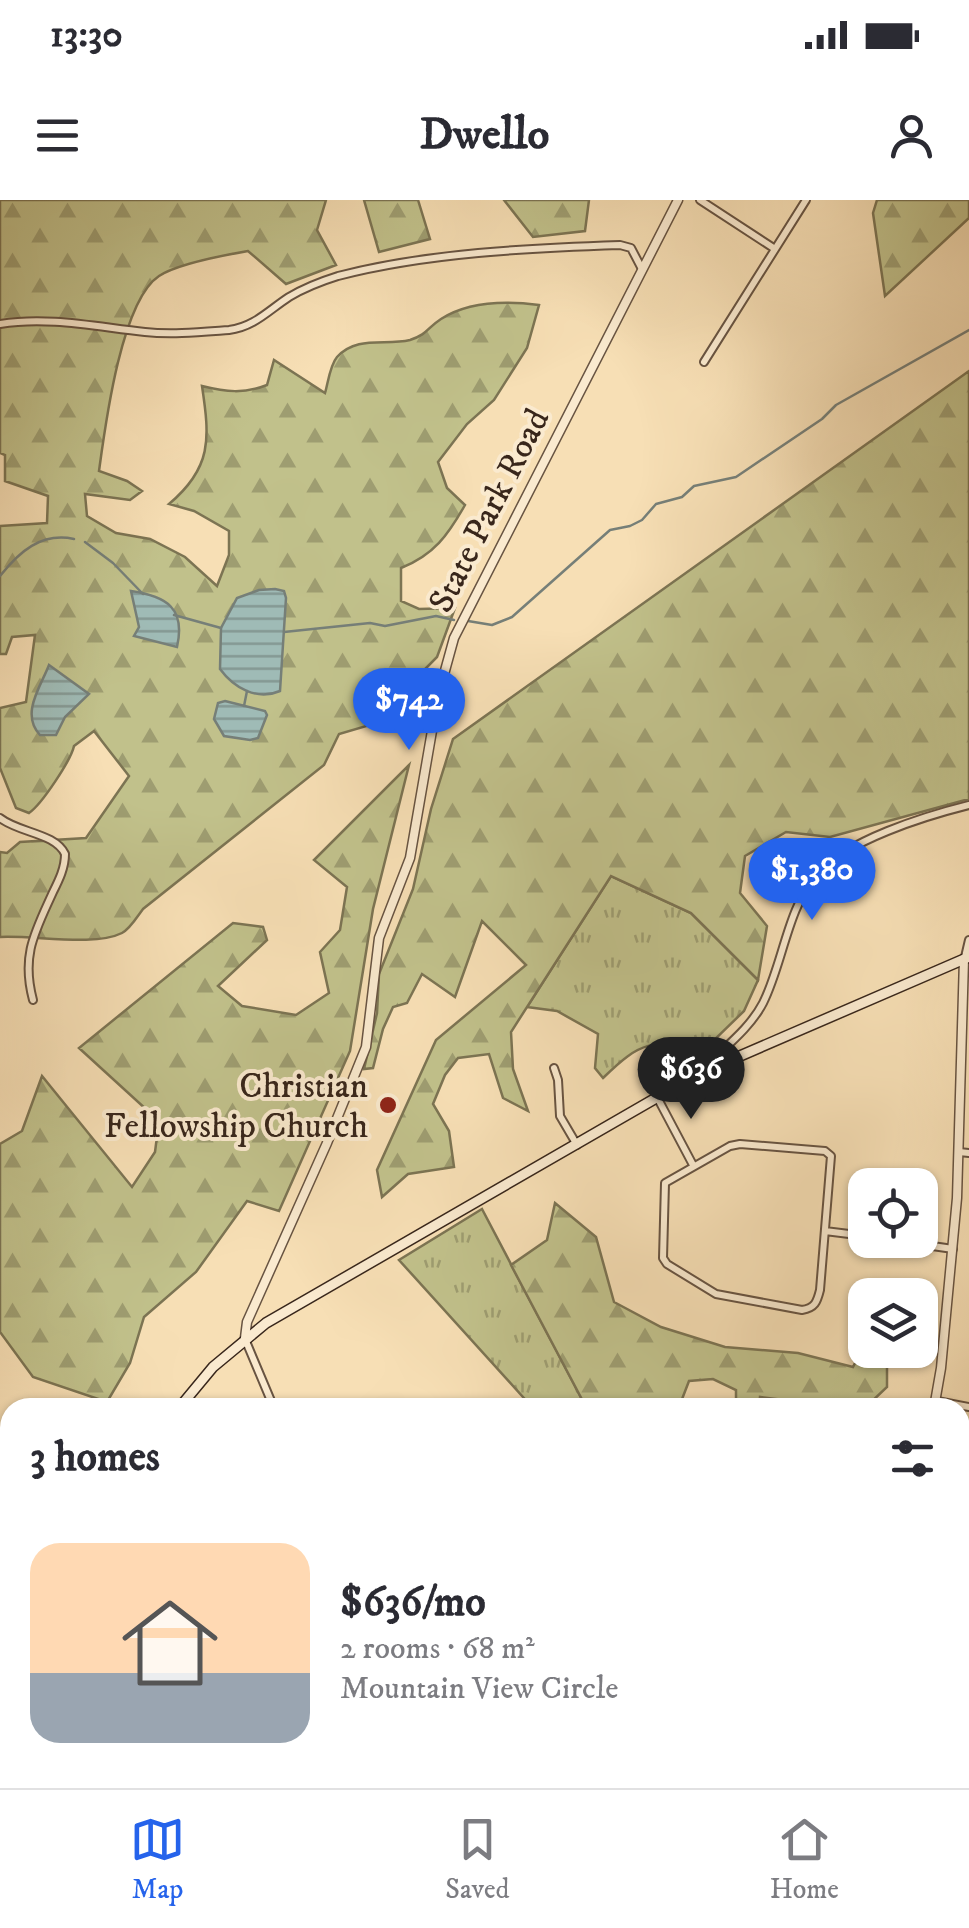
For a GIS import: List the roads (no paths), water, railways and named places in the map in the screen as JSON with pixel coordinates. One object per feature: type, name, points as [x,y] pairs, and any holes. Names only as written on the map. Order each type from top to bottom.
[{"type":"main road","points":[[245,1338],[266,1322],[696,1075],[967,958]]},
{"type":"main road","name":"State Park Road","points":[[187,1398],[245,1338]]},
{"type":"street","name":"State Park Road","points":[[245,1338],[247,1322],[320,1161],[366,1047],[379,938],[410,858],[438,696],[454,638],[678,200]]},
{"type":"street","points":[[700,200],[775,249]]},
{"type":"street","points":[[704,362],[806,200]]},
{"type":"street","points":[[0,324],[111,326],[150,333],[231,330],[253,323],[290,296],[337,277],[413,262],[494,254],[620,245],[632,248],[642,269]]},
{"type":"street","points":[[696,1075],[757,1013],[798,907],[825,867],[907,823],[969,805]]},
{"type":"street","points":[[0,818],[21,831],[56,842],[66,854],[64,868],[30,944],[28,968],[33,1000]]},
{"type":"street","points":[[936,1398],[964,1152],[969,940]]},
{"type":"street","points":[[554,1068],[560,1116],[577,1146]]},
{"type":"street","points":[[657,1098],[693,1165]]},
{"type":"street","points":[[737,1144],[828,1152],[832,1162],[825,1230],[820,1290],[812,1307],[802,1310],[710,1291],[667,1264],[662,1255],[664,1185],[693,1165],[737,1144]]},
{"type":"street","points":[[825,1230],[848,1233]]},
{"type":"street","points":[[938,1247],[953,1249]]},
{"type":"street","points":[[245,1338],[270,1398]]},
{"type":"water","points":[[275,589],[284,591],[286,598],[280,691],[255,693],[239,687],[220,669],[221,628],[237,598]]},
{"type":"water","points":[[131,591],[154,596],[176,613],[177,647],[134,636],[139,627]]},
{"type":"water","points":[[49,665],[89,694],[65,717],[56,735],[40,735],[34,727],[32,709]]},
{"type":"water","points":[[225,701],[265,711],[258,738],[224,736],[214,719],[218,703]]},
{"type":"waterway","points":[[468,621],[492,625],[512,617],[610,530],[642,520],[656,504],[682,497],[694,486],[736,477],[822,419],[836,405],[969,330]]},
{"type":"waterway","points":[[0,576],[15,559],[41,541],[74,539]]},
{"type":"waterway","points":[[85,542],[113,563],[143,594]]},
{"type":"waterway","points":[[174,615],[221,628]]},
{"type":"waterway","points":[[284,632],[370,623],[385,626],[436,616],[454,620]]},
{"type":"waterway","points":[[244,706],[247,691]]},
{"type":"place","name":"Christian Fellowship Church","points":[[388,1105]]}]
